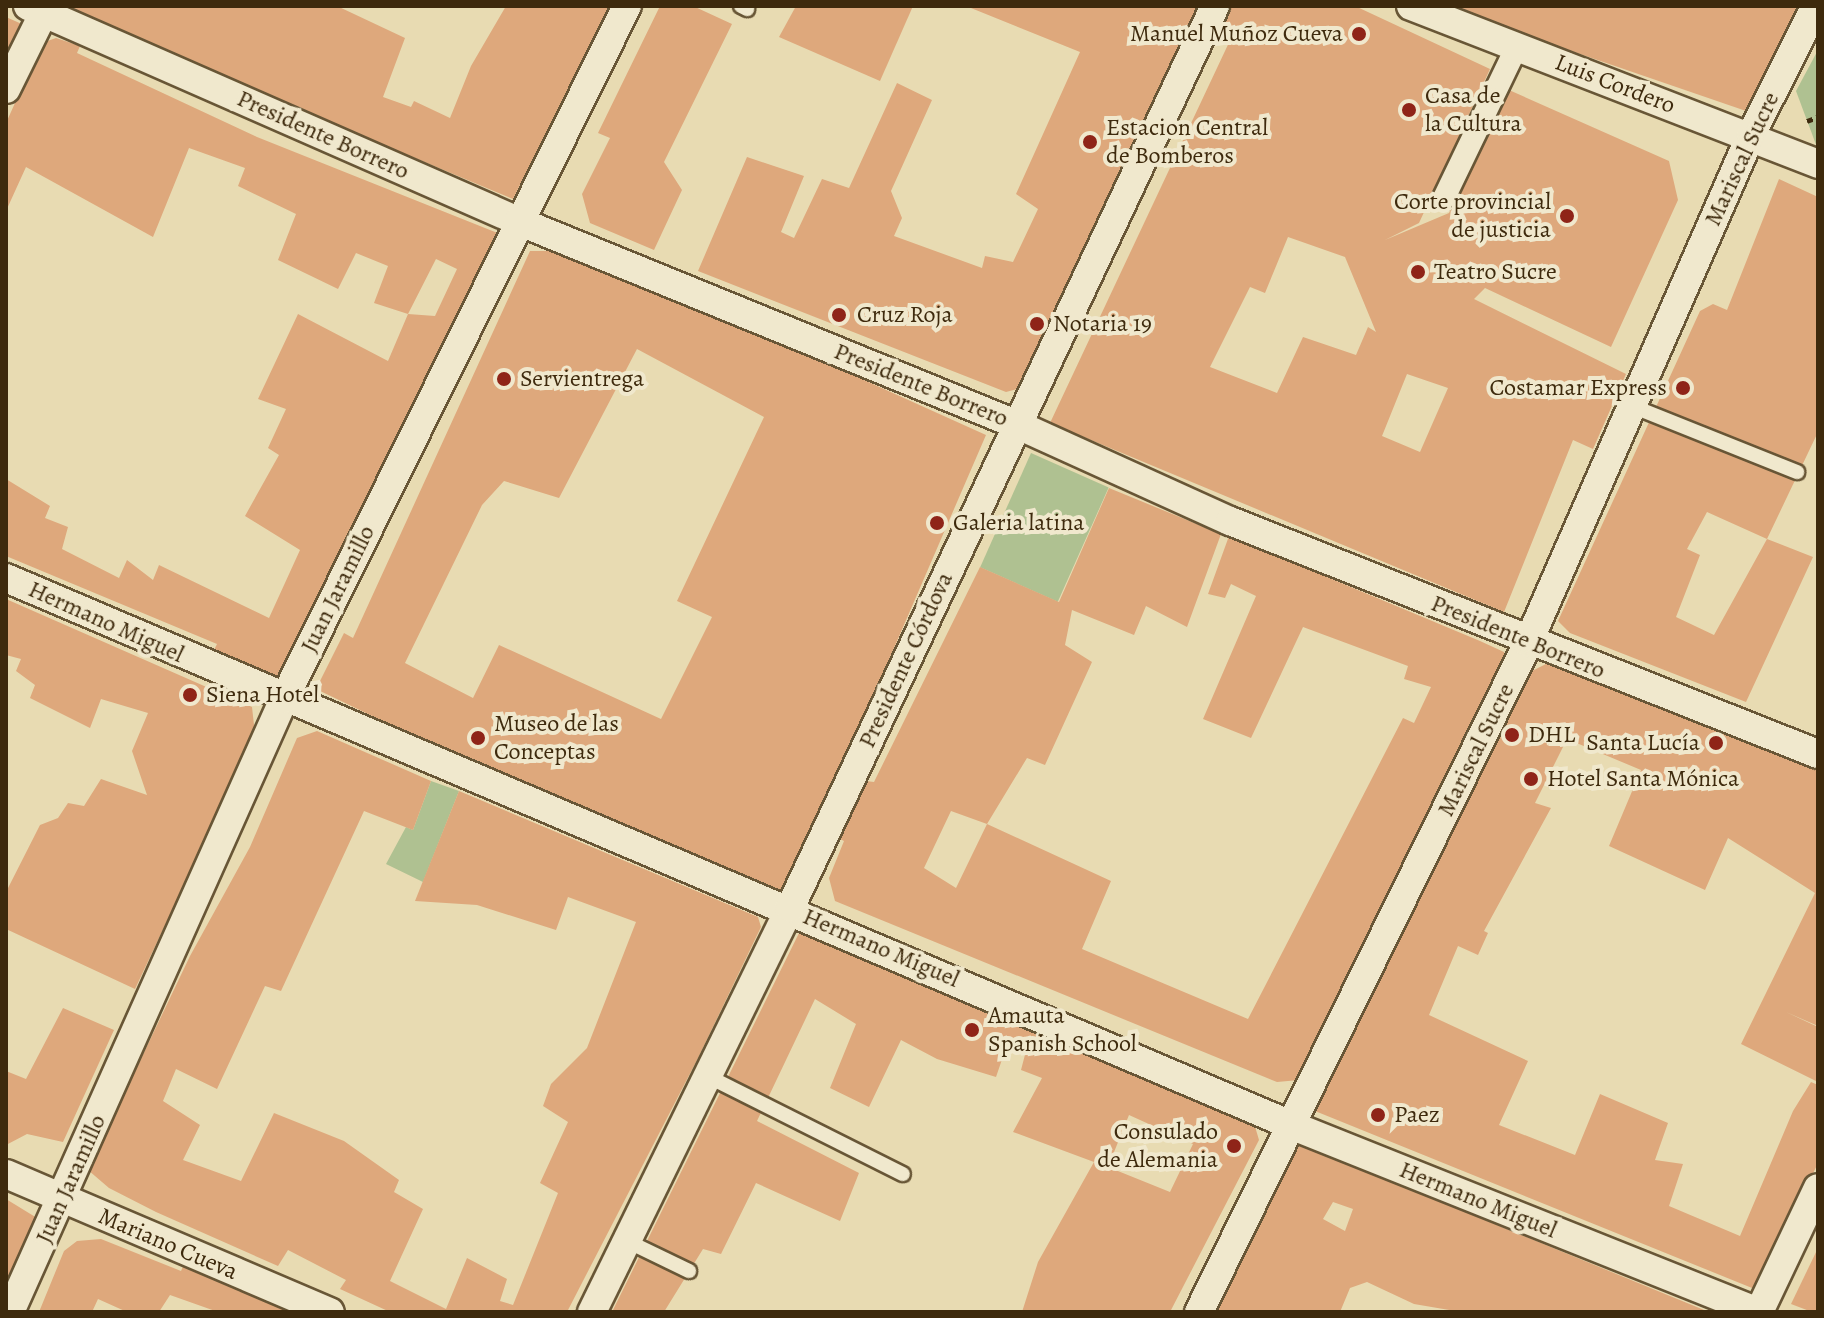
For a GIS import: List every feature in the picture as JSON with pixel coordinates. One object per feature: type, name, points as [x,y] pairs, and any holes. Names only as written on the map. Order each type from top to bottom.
[{"type":"street","name":"Juan Jaramillo","points":[[10,1312],[284,699],[627,6]]},
{"type":"street","name":"Presidente Córdova","points":[[592,1312],[790,908],[1215,6]]},
{"type":"street","name":"Luis Cordero","points":[[1411,6],[1751,135],[1818,164]]},
{"type":"street","name":"Mariscal Sucre","points":[[1199,1312],[1528,643],[1751,135],[1816,6]]},
{"type":"street","name":"Presidente Borrero","points":[[40,8],[518,221],[1018,425],[1129,478],[1528,643],[1818,754]]},
{"type":"street","points":[[6,89],[40,8]]},
{"type":"street","points":[[1444,198],[1517,46]]},
{"type":"street","name":"Hermano Miguel","points":[[6,578],[284,699],[790,908],[1293,1126],[1758,1312]]},
{"type":"street","name":"Mariano Cueva","points":[[6,1174],[325,1311]]},
{"type":"street","points":[[1758,1312],[1818,1188]]},
{"type":"lane","points":[[1632,406],[1797,472]]},
{"type":"lane","points":[[707,1076],[903,1174]]},
{"type":"lane","points":[[627,1241],[689,1271]]},
{"type":"path","points":[[1807,121],[1818,117]]},
{"type":"green space","points":[[1818,50],[1818,150],[1796,91]]},
{"type":"green space","points":[[1031,453],[1109,488],[1058,602],[980,567]]},
{"type":"green space","points":[[431,781],[459,791],[423,882],[386,864],[406,827],[413,830]]},
{"type":"building","points":[[68,6],[337,6],[405,38],[383,97],[411,107],[414,101],[450,118],[471,66],[506,6],[609,6],[513,199],[135,41]]},
{"type":"building","points":[[660,6],[693,6],[732,24],[664,162],[682,190],[654,250],[590,223],[582,194],[610,138],[598,133]]},
{"type":"building","points":[[796,6],[913,6],[880,81],[779,37]]},
{"type":"building","points":[[966,6],[1355,6],[1490,69],[1419,223],[1385,240],[1449,213],[1509,90],[1669,161],[1678,200],[1611,347],[1485,288],[1474,299],[1626,374],[1593,449],[1573,440],[1504,612],[1050,423],[1233,34],[1196,20],[1021,388],[1006,392],[698,271],[747,157],[804,176],[781,232],[794,238],[822,179],[849,188],[897,83],[932,100],[891,191],[902,218],[894,236],[982,268],[985,256],[1013,262],[1038,209],[1016,194],[1080,52]],"holes":[[[1288,237],[1345,257],[1376,332],[1368,327],[1356,355],[1303,337],[1277,393],[1210,367],[1250,287],[1265,293]],[[1407,374],[1448,388],[1420,452],[1382,436]]]},
{"type":"building","points":[[1440,6],[1797,6],[1749,112]]},
{"type":"building","points":[[6,17],[24,25],[6,66]]},
{"type":"building","points":[[56,38],[80,46],[77,53],[257,137],[500,234],[284,679],[213,652],[217,644],[6,556],[6,479],[50,506],[45,518],[68,527],[62,549],[119,578],[127,560],[153,580],[159,565],[269,618],[300,550],[245,516],[279,455],[268,448],[286,409],[258,399],[298,314],[388,361],[408,314],[374,303],[388,266],[356,253],[338,289],[278,260],[296,214],[238,186],[245,168],[189,148],[153,237],[26,167],[6,211],[6,123],[42,43]],"holes":[[[436,259],[457,269],[435,316],[408,314]]]},
{"type":"building","points":[[1779,179],[1818,197],[1818,432],[1767,539],[1813,557],[1746,702],[1570,633],[1558,621],[1700,311],[1713,304],[1727,310]],"holes":[[[1707,512],[1767,539],[1714,635],[1676,617],[1700,555],[1687,549]]]},
{"type":"building","points":[[530,251],[549,251],[715,318],[728,315],[838,360],[844,371],[986,435],[875,692],[781,892],[447,752],[316,689],[344,633],[353,638]],"holes":[[[637,349],[764,417],[677,601],[712,617],[661,719],[499,645],[473,698],[405,663],[482,505],[504,481],[559,498]]]},
{"type":"building","points":[[1109,488],[1221,534],[1187,627],[1146,606],[1134,635],[1072,610],[1065,645],[1092,662],[1045,765],[1027,758],[987,824],[1111,881],[1082,949],[1248,1019],[1403,718],[1414,723],[1431,687],[1404,679],[1408,666],[1303,627],[1251,738],[1203,719],[1256,596],[1231,584],[1225,598],[1208,594],[1229,536],[1480,641],[1504,652],[1507,660],[1299,1080],[1277,1082],[835,901],[829,878],[844,841],[838,838],[866,781],[874,782],[980,567],[1059,602]],"holes":[[[951,811],[987,824],[956,888],[924,868]]]},
{"type":"building","points":[[6,599],[252,707],[255,734],[135,989],[6,929],[6,892],[40,825],[58,818],[68,803],[84,806],[101,779],[147,795],[132,751],[148,713],[101,699],[90,728],[30,698],[35,685],[16,671],[21,659],[6,655]]},
{"type":"building","points":[[1548,663],[1818,771],[1818,1026],[1786,1012],[1818,1027],[1818,1082],[1741,1044],[1815,893],[1728,838],[1705,890],[1609,846],[1641,770],[1567,739],[1535,803],[1551,808],[1484,931],[1488,933],[1478,955],[1458,946],[1429,1015],[1528,1061],[1499,1125],[1575,1155],[1600,1094],[1668,1123],[1655,1160],[1683,1164],[1669,1206],[1740,1236],[1793,1111],[1811,1082],[1818,1085],[1818,1163],[1757,1290],[1315,1111],[1477,775],[1532,671]]},
{"type":"building","points":[[317,731],[431,781],[413,830],[364,811],[281,991],[265,986],[217,1089],[176,1069],[163,1101],[200,1125],[183,1160],[241,1181],[274,1113],[344,1141],[399,1180],[394,1192],[423,1209],[390,1281],[446,1309],[467,1258],[507,1279],[500,1301],[513,1305],[558,1193],[540,1183],[568,1122],[543,1106],[551,1084],[587,1048],[636,922],[568,897],[556,930],[477,905],[415,901],[459,791],[758,917],[761,927],[699,1056],[567,1312],[390,1312],[340,1289],[346,1280],[288,1250],[278,1266],[156,1212],[109,1188],[88,1170],[190,956],[250,847],[297,738]]},
{"type":"building","points":[[800,931],[1254,1123],[1259,1140],[1170,1312],[1022,1312],[1038,1262],[1094,1162],[1013,1132],[1042,1078],[1021,1070],[1027,1047],[1008,1042],[996,1077],[937,1059],[901,1040],[869,1107],[830,1088],[856,1024],[815,999],[757,1121],[859,1173],[840,1221],[756,1183],[721,1254],[703,1249],[664,1312],[612,1312]],"holes":[[[1129,1115],[1193,1144],[1170,1192],[1108,1167]]]},
{"type":"building","points":[[63,1008],[114,1030],[63,1142],[27,1134],[6,1145],[6,1071],[26,1079]]},
{"type":"building","points":[[1300,1141],[1709,1312],[1461,1312],[1414,1304],[1367,1282],[1350,1288],[1340,1312],[1210,1312]],"holes":[[[1333,1202],[1353,1209],[1345,1231],[1323,1219]]]},
{"type":"building","points":[[6,1199],[37,1218],[6,1287]]},
{"type":"building","points":[[101,1239],[181,1271],[186,1260],[292,1304],[288,1312],[218,1312],[170,1295],[159,1312],[127,1312],[98,1299],[92,1312],[39,1312],[64,1251],[77,1241]]},
{"type":"building","points":[[1818,1248],[1818,1312],[1812,1312],[1791,1304]]},
{"type":"place","name":"Manuel Muñoz Cueva","points":[[1359,34]]},
{"type":"place","name":"Casa de la Cultura","points":[[1409,110]]},
{"type":"place","name":"Estacion Central de Bomberos","points":[[1090,142]]},
{"type":"place","name":"Corte provincial de justicia","points":[[1567,216]]},
{"type":"place","name":"Teatro Sucre","points":[[1418,272]]},
{"type":"place","name":"Cruz Roja","points":[[839,315]]},
{"type":"place","name":"Notaria 19","points":[[1037,324]]},
{"type":"place","name":"Servientrega","points":[[504,379]]},
{"type":"place","name":"Costamar Express","points":[[1683,388]]},
{"type":"place","name":"Galeria latina","points":[[937,523]]},
{"type":"place","name":"Siena Hotel","points":[[190,695]]},
{"type":"place","name":"DHL","points":[[1512,735]]},
{"type":"place","name":"Museo de las Conceptas","points":[[478,738]]},
{"type":"place","name":"Santa Lucía","points":[[1716,743]]},
{"type":"place","name":"Hotel Santa Mónica","points":[[1531,779]]},
{"type":"place","name":"Amauta Spanish School","points":[[972,1030]]},
{"type":"place","name":"Paez","points":[[1378,1115]]},
{"type":"place","name":"Consulado de Alemania","points":[[1234,1146]]}]
